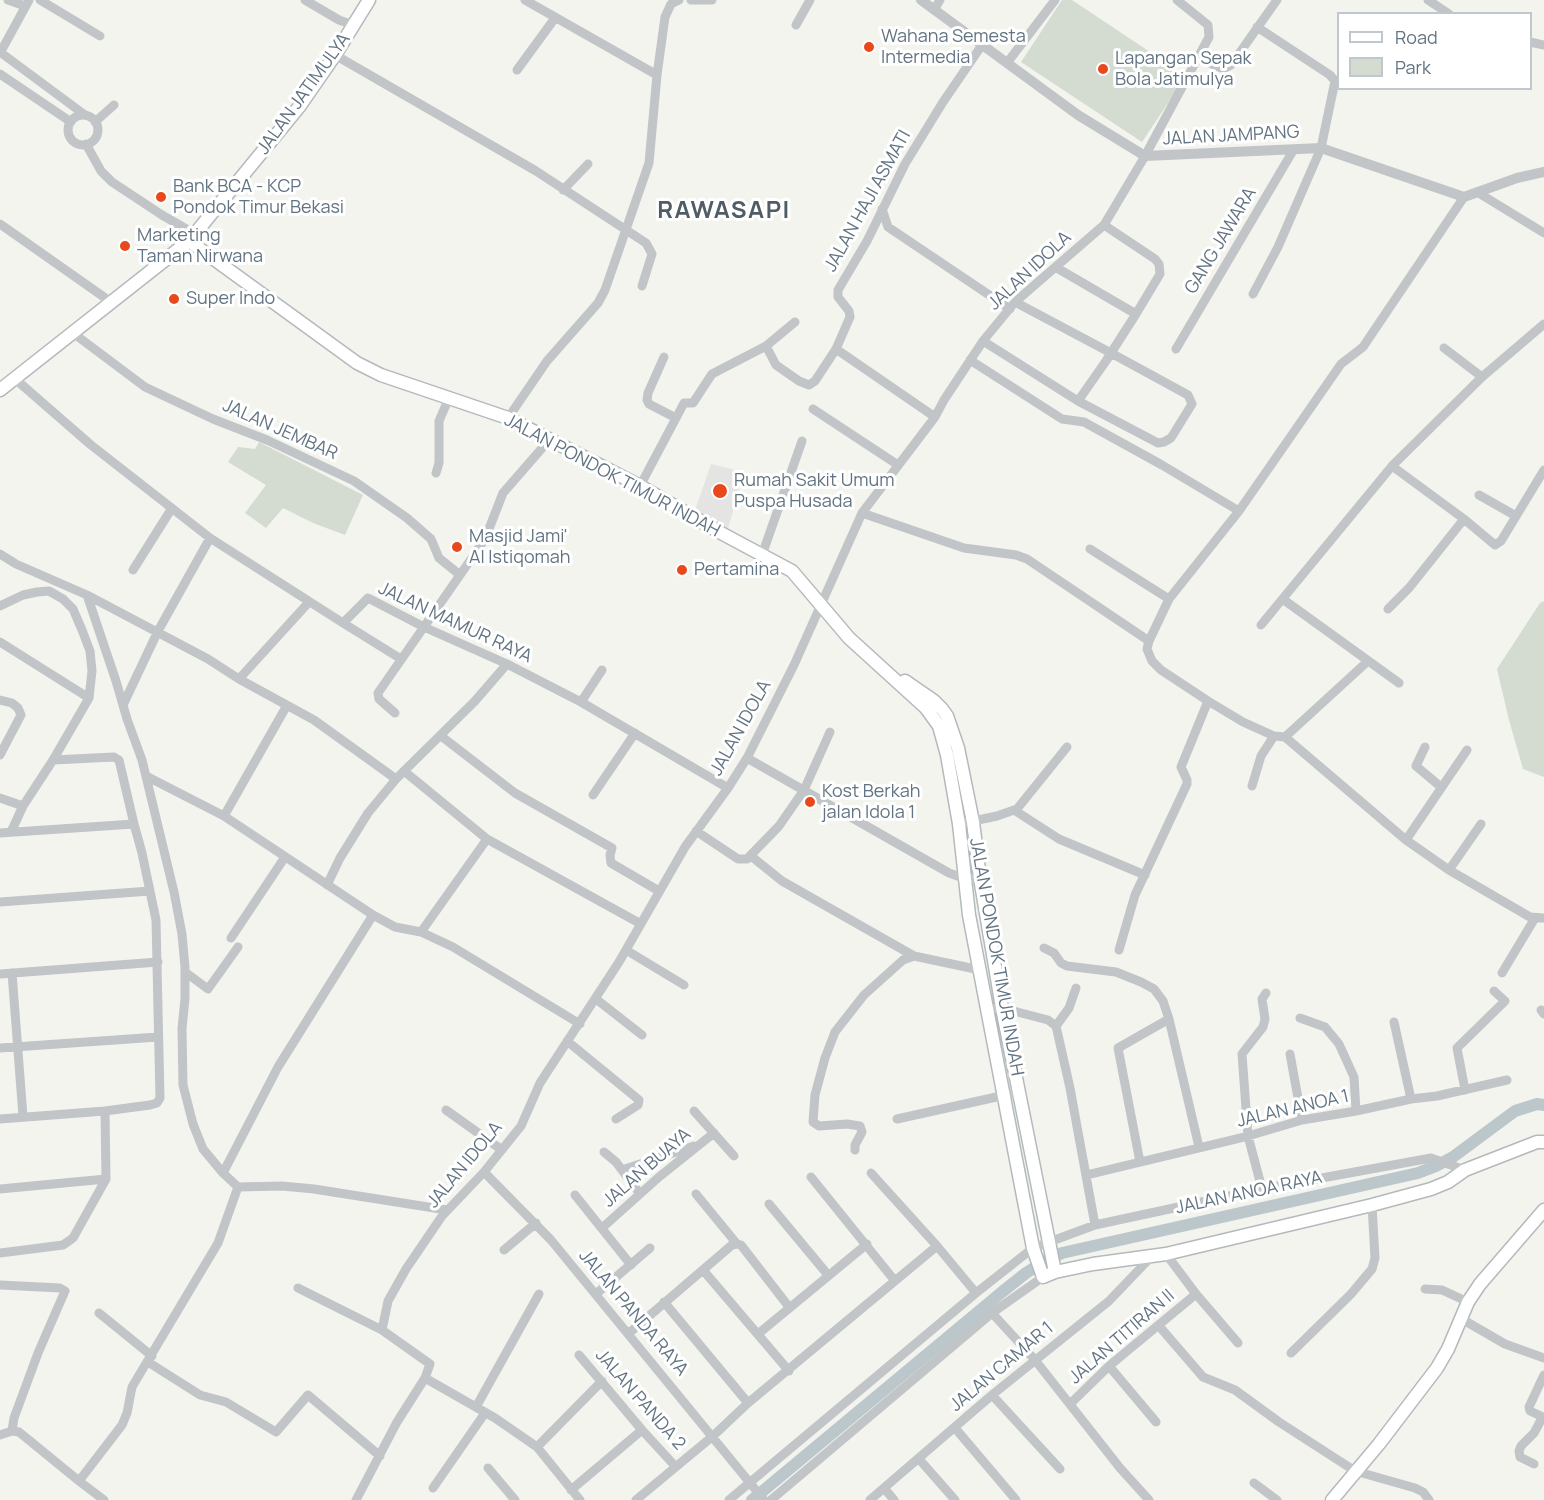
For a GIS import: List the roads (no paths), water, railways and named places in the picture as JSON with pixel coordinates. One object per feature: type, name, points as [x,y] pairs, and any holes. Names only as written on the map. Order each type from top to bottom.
[{"type":"main road","name":"JALAN JATIMULYA","points":[[0,390],[192,237],[283,128],[335,55],[369,0]]},
{"type":"main road","name":"JALAN PONDOK TIMUR INDAH","points":[[192,237],[357,363],[381,375],[508,418],[640,486],[792,572],[849,638],[926,708],[939,726],[947,755],[959,824],[969,915],[1004,1097],[1045,1260]]},
{"type":"main road","name":"JALAN PONDOK TIMUR INDAH","points":[[888,672],[934,700],[947,716],[958,748],[973,822],[1002,1008],[1019,1092],[1045,1260]]},
{"type":"main road","points":[[1045,1260],[1093,1264],[1166,1254],[1431,1189],[1448,1182],[1465,1170],[1537,1142],[1544,1142]]},
{"type":"main road","points":[[1332,1500],[1379,1444],[1437,1368],[1448,1349],[1468,1302],[1488,1273],[1544,1210]]},
{"type":"street","points":[[8,0],[27,3],[0,52],[95,122],[98,128],[97,136],[86,144],[78,144],[72,140],[68,129],[70,122],[76,116],[85,115]]},
{"type":"street","points":[[40,0],[100,36]]},
{"type":"street","points":[[305,0],[339,20],[353,25]]},
{"type":"street","points":[[525,0],[657,75]]},
{"type":"street","points":[[508,418],[547,361],[602,296],[640,193],[652,151],[657,75],[665,16],[671,4],[679,0]]},
{"type":"street","points":[[691,0],[712,0]]},
{"type":"street","points":[[796,25],[810,0]]},
{"type":"street","name":"JALAN JAMPANG","points":[[921,0],[1078,116],[1145,156],[1321,148],[1464,197]]},
{"type":"street","points":[[934,10],[940,0]]},
{"type":"street","points":[[1007,63],[1055,0]]},
{"type":"street","name":"JALAN IDOLA","points":[[381,1330],[388,1300],[406,1269],[447,1210],[484,1172],[520,1126],[540,1083],[626,950],[684,847],[728,788],[747,758],[794,665],[862,513],[935,417],[983,340],[1013,306],[1104,225],[1185,85],[1209,37],[1209,28],[1177,0]]},
{"type":"street","points":[[1198,58],[1223,69],[1231,65],[1277,0]]},
{"type":"street","points":[[1428,0],[1446,12]]},
{"type":"street","points":[[517,70],[555,18]]},
{"type":"street","points":[[1252,294],[1278,247],[1321,148],[1335,84],[1334,79],[1257,27]]},
{"type":"street","name":"JALAN HAJI ASMATI","points":[[766,346],[776,365],[799,381],[809,385],[815,381],[836,349],[850,317],[849,311],[838,297],[838,290],[867,241],[912,153],[982,45]]},
{"type":"street","points":[[335,55],[536,171],[646,243],[652,254],[642,286]]},
{"type":"street","points":[[0,74],[70,122]]},
{"type":"street","points":[[95,122],[114,105]]},
{"type":"street","points":[[86,144],[101,171],[112,182],[192,237]]},
{"type":"street","name":"GANG JAWARA","points":[[1176,349],[1294,149]]},
{"type":"street","points":[[563,190],[588,164]]},
{"type":"street","points":[[1502,973],[1540,918],[1449,870],[1406,840],[1285,737],[1274,736],[1243,722],[1209,701],[1161,670],[1152,661],[1147,649],[1169,599],[1239,511],[1341,364],[1363,347],[1464,197],[1516,178],[1544,172]]},
{"type":"street","points":[[1477,192],[1544,233]]},
{"type":"street","points":[[882,209],[888,227],[1013,306],[1111,353],[1191,398],[1192,404],[1171,438],[1158,443],[1078,401],[983,340]]},
{"type":"street","points":[[0,224],[111,302]]},
{"type":"street","points":[[1078,401],[1160,274],[1159,264],[1155,259],[1104,225]]},
{"type":"street","points":[[1057,268],[1136,314]]},
{"type":"street","points":[[640,486],[684,403],[690,404],[695,400],[712,374],[766,346],[795,322]]},
{"type":"street","points":[[1261,626],[1392,466],[1482,378],[1544,324]]},
{"type":"street","name":"JALAN JEMBAR","points":[[73,333],[152,391],[213,419],[267,440],[354,481],[407,518],[430,539],[439,558],[460,575]]},
{"type":"street","points":[[1444,348],[1482,378]]},
{"type":"street","points":[[836,349],[935,417]]},
{"type":"street","points":[[664,357],[648,393],[648,400],[649,404],[676,418]]},
{"type":"street","points":[[970,360],[1062,419],[1084,422],[1239,511]]},
{"type":"street","points":[[14,378],[91,445],[210,538],[401,659]]},
{"type":"street","points":[[436,473],[440,461],[439,421],[449,398]]},
{"type":"street","points":[[813,410],[898,465]]},
{"type":"street","points":[[395,713],[379,699],[378,695],[485,539],[503,493],[550,439]]},
{"type":"street","points":[[762,555],[802,441]]},
{"type":"street","points":[[1392,466],[1495,545],[1501,541],[1544,470]]},
{"type":"street","points":[[1479,495],[1516,516]]},
{"type":"street","points":[[133,570],[172,508]]},
{"type":"street","points":[[862,513],[964,548],[1016,555],[1028,559],[1149,641]]},
{"type":"street","points":[[1388,609],[1409,588],[1464,519]]},
{"type":"street","points":[[123,705],[158,632],[210,538]]},
{"type":"street","points":[[1090,549],[1169,599]]},
{"type":"street","points":[[0,554],[16,564],[87,595],[208,659],[286,707],[314,720],[396,779]]},
{"type":"street","points":[[0,606],[22,595],[49,591],[63,599],[73,609],[90,651],[92,671],[89,698],[23,807],[11,832]]},
{"type":"street","points":[[87,595],[142,760],[174,892],[182,934],[185,972],[186,998],[182,1039],[183,1085],[198,1140],[203,1149],[238,1187],[282,1186],[314,1189],[447,1210]]},
{"type":"street","name":"JALAN MAMUR RAYA","points":[[343,623],[369,598],[424,627],[507,663],[581,702],[728,788]]},
{"type":"street","points":[[1284,600],[1399,683]]},
{"type":"street","points":[[238,679],[309,602]]},
{"type":"street","points":[[0,642],[89,698]]},
{"type":"street","points":[[1285,737],[1368,661]]},
{"type":"street","points":[[327,885],[363,820],[396,779],[475,701],[507,663]]},
{"type":"street","points":[[581,702],[602,670]]},
{"type":"street","points":[[0,700],[12,703],[21,715],[0,755]]},
{"type":"street","points":[[1119,950],[1135,895],[1187,784],[1181,767],[1209,701]]},
{"type":"street","points":[[224,816],[286,707]]},
{"type":"street","points":[[696,831],[738,859],[745,860],[751,856],[779,826],[804,790],[830,732]]},
{"type":"street","points":[[592,795],[635,733]]},
{"type":"street","points":[[441,736],[515,793],[612,848],[611,863],[659,891]]},
{"type":"street","points":[[1252,786],[1262,756],[1274,736]]},
{"type":"street","points":[[959,824],[1014,810],[1067,747]]},
{"type":"street","points":[[1425,747],[1416,766],[1442,787]]},
{"type":"street","points":[[1406,840],[1467,750]]},
{"type":"street","points":[[0,1119],[105,1111],[157,1103],[160,1098],[156,921],[119,760],[114,757],[53,760]]},
{"type":"street","points":[[747,758],[949,873],[966,879],[980,878]]},
{"type":"street","points":[[404,771],[487,839],[641,924]]},
{"type":"street","points":[[146,776],[224,816],[373,915],[395,927],[423,932],[453,947],[580,1024]]},
{"type":"street","points":[[0,798],[23,807]]},
{"type":"street","points":[[1014,810],[1059,839],[1145,875]]},
{"type":"street","points":[[0,833],[134,824]]},
{"type":"street","points":[[1449,870],[1481,824]]},
{"type":"street","points":[[423,932],[487,839]]},
{"type":"street","points":[[751,856],[782,881],[914,956],[980,970]]},
{"type":"street","points":[[231,938],[285,857]]},
{"type":"street","points":[[0,902],[150,891]]},
{"type":"street","points":[[223,1173],[278,1067],[373,915]]},
{"type":"street","points":[[185,972],[208,988],[238,947]]},
{"type":"street","points":[[1044,948],[1054,953],[1061,963],[1067,966],[1116,972],[1154,989],[1163,1001],[1169,1019],[1199,1147]]},
{"type":"street","points":[[626,950],[684,986]]},
{"type":"street","points":[[855,1150],[855,1145],[862,1132],[860,1126],[847,1124],[819,1126],[813,1122],[815,1095],[825,1058],[835,1032],[858,1001],[903,960],[914,956]]},
{"type":"street","points":[[0,974],[158,962]]},
{"type":"street","points":[[12,973],[23,1116]]},
{"type":"street","points":[[1056,1026],[1069,1008],[1076,988]]},
{"type":"street","points":[[1466,1090],[1457,1048],[1505,1001],[1494,991]]},
{"type":"street","points":[[1262,1189],[1248,1136],[1242,1054],[1263,1027],[1265,1019],[1262,999],[1266,993]]},
{"type":"street","points":[[596,999],[642,1035]]},
{"type":"street","points":[[988,1009],[1002,1008],[1048,1020],[1056,1026],[1095,1225]]},
{"type":"street","points":[[1300,1018],[1325,1027],[1340,1044],[1354,1077],[1356,1112]]},
{"type":"street","points":[[1140,1162],[1118,1048],[1169,1019]]},
{"type":"street","points":[[1394,1022],[1411,1099]]},
{"type":"street","points":[[0,1048],[158,1037]]},
{"type":"street","points":[[567,1041],[639,1100],[638,1105],[616,1119]]},
{"type":"street","points":[[1290,1054],[1302,1120]]},
{"type":"street","name":"JALAN ANOA 1","points":[[1086,1175],[1248,1136],[1302,1120],[1356,1112],[1507,1080]]},
{"type":"street","points":[[897,1119],[1019,1092]]},
{"type":"street","points":[[446,1110],[502,1150]]},
{"type":"street","points":[[0,1253],[63,1245],[73,1238],[106,1179],[105,1111]]},
{"type":"street","points":[[694,1111],[734,1156]]},
{"type":"street","name":"JALAN BUAYA","points":[[602,1228],[714,1133]]},
{"type":"street","points":[[622,1170],[699,1144]]},
{"type":"street","points":[[604,1152],[616,1162],[640,1194]]},
{"type":"street","name":"JALAN ANOA RAYA","points":[[1045,1260],[1095,1225],[1262,1189],[1431,1158],[1465,1170]]},
{"type":"street","name":"JALAN PANDA RAYA","points":[[484,1172],[536,1223],[764,1500]]},
{"type":"street","points":[[871,1173],[976,1293]]},
{"type":"street","points":[[811,1177],[895,1281]]},
{"type":"street","points":[[0,1189],[106,1179]]},
{"type":"street","points":[[79,1480],[92,1467],[122,1425],[132,1388],[218,1243],[238,1187]]},
{"type":"street","points":[[696,1194],[737,1244],[741,1245],[789,1307]]},
{"type":"street","name":"JALAN BUAYA","points":[[574,1195],[631,1264]]},
{"type":"street","points":[[769,1204],[828,1275]]},
{"type":"street","points":[[1291,1353],[1351,1294],[1372,1269],[1375,1258],[1372,1205]]},
{"type":"street","points":[[504,1250],[536,1223]]},
{"type":"street","points":[[628,1334],[732,1245],[737,1244]]},
{"type":"street","points":[[758,1334],[867,1244]]},
{"type":"street","points":[[636,1500],[713,1436],[748,1403],[937,1246]]},
{"type":"street","points":[[596,1294],[651,1248]]},
{"type":"street","name":"JALAN TITIRAN II","points":[[1166,1254],[1196,1294],[1238,1343]]},
{"type":"street","name":"JALAN CAMAR 1","points":[[870,1500],[992,1395],[1109,1301],[1152,1256]]},
{"type":"street","points":[[729,1500],[976,1293],[1045,1260]]},
{"type":"street","points":[[771,1500],[992,1313],[1045,1260]]},
{"type":"street","points":[[703,1270],[789,1371]]},
{"type":"street","points":[[0,1285],[60,1288],[64,1291],[30,1374],[15,1415],[12,1431]]},
{"type":"street","points":[[298,1288],[381,1330],[430,1362],[425,1378],[397,1422],[356,1500]]},
{"type":"street","points":[[1425,1289],[1442,1290],[1468,1302]]},
{"type":"street","points":[[476,1407],[539,1294]]},
{"type":"street","name":"JALAN TITIRAN II","points":[[1070,1404],[1109,1366],[1196,1294]]},
{"type":"street","points":[[664,1302],[748,1403]]},
{"type":"street","points":[[99,1313],[150,1359],[200,1395],[226,1402],[276,1432],[308,1395],[380,1456]]},
{"type":"street","points":[[992,1313],[1035,1360],[1149,1500]]},
{"type":"street","points":[[1460,1318],[1505,1344],[1544,1358]]},
{"type":"street","points":[[1159,1326],[1203,1377],[1235,1390],[1279,1422],[1355,1470],[1415,1488],[1423,1492],[1429,1500]]},
{"type":"street","name":"JALAN PANDA 2","points":[[579,1354],[675,1466]]},
{"type":"street","points":[[1109,1366],[1156,1422]]},
{"type":"street","points":[[1534,1464],[1520,1457],[1519,1451],[1534,1433],[1541,1420],[1541,1416],[1530,1411],[1529,1407],[1544,1375]]},
{"type":"street","points":[[425,1378],[476,1407],[537,1447],[580,1500]]},
{"type":"street","points":[[537,1447],[602,1381]]},
{"type":"street","points":[[992,1395],[1060,1469]]},
{"type":"street","points":[[433,1488],[485,1413]]},
{"type":"street","points":[[955,1428],[1016,1500]]},
{"type":"street","points":[[571,1490],[642,1430]]},
{"type":"street","points":[[0,1435],[12,1431],[19,1432],[105,1500]]},
{"type":"street","points":[[920,1459],[955,1500]]},
{"type":"street","points":[[488,1468],[515,1500]]},
{"type":"street","points":[[1254,1483],[1277,1500]]},
{"type":"street","points":[[884,1488],[894,1500]]},
{"type":"waterway","points":[[752,1500],[1002,1292],[1045,1261],[1062,1253],[1418,1173],[1453,1157],[1515,1111],[1537,1104],[1544,1105]]},
{"type":"place","name":"Wahana Semesta Intermedia","points":[[869,47]]},
{"type":"place","name":"Lapangan Sepak Bola Jatimulya","points":[[1103,69]]},
{"type":"place","name":"Bank BCA - KCP Pondok Timur Bekasi","points":[[161,197]]},
{"type":"place","name":"Marketing Taman Nirwana","points":[[125,246]]},
{"type":"place","name":"Super Indo","points":[[174,299]]},
{"type":"place","name":"Rumah Sakit Umum Puspa Husada","points":[[720,491]]},
{"type":"place","name":"Masjid Jami' Al Istiqomah","points":[[457,547]]},
{"type":"place","name":"Pertamina","points":[[682,570]]},
{"type":"place","name":"Kost Berkah jalan Idola 1","points":[[810,802]]},
{"type":"district","name":"RAWASAPI","points":[[724,211]]}]
